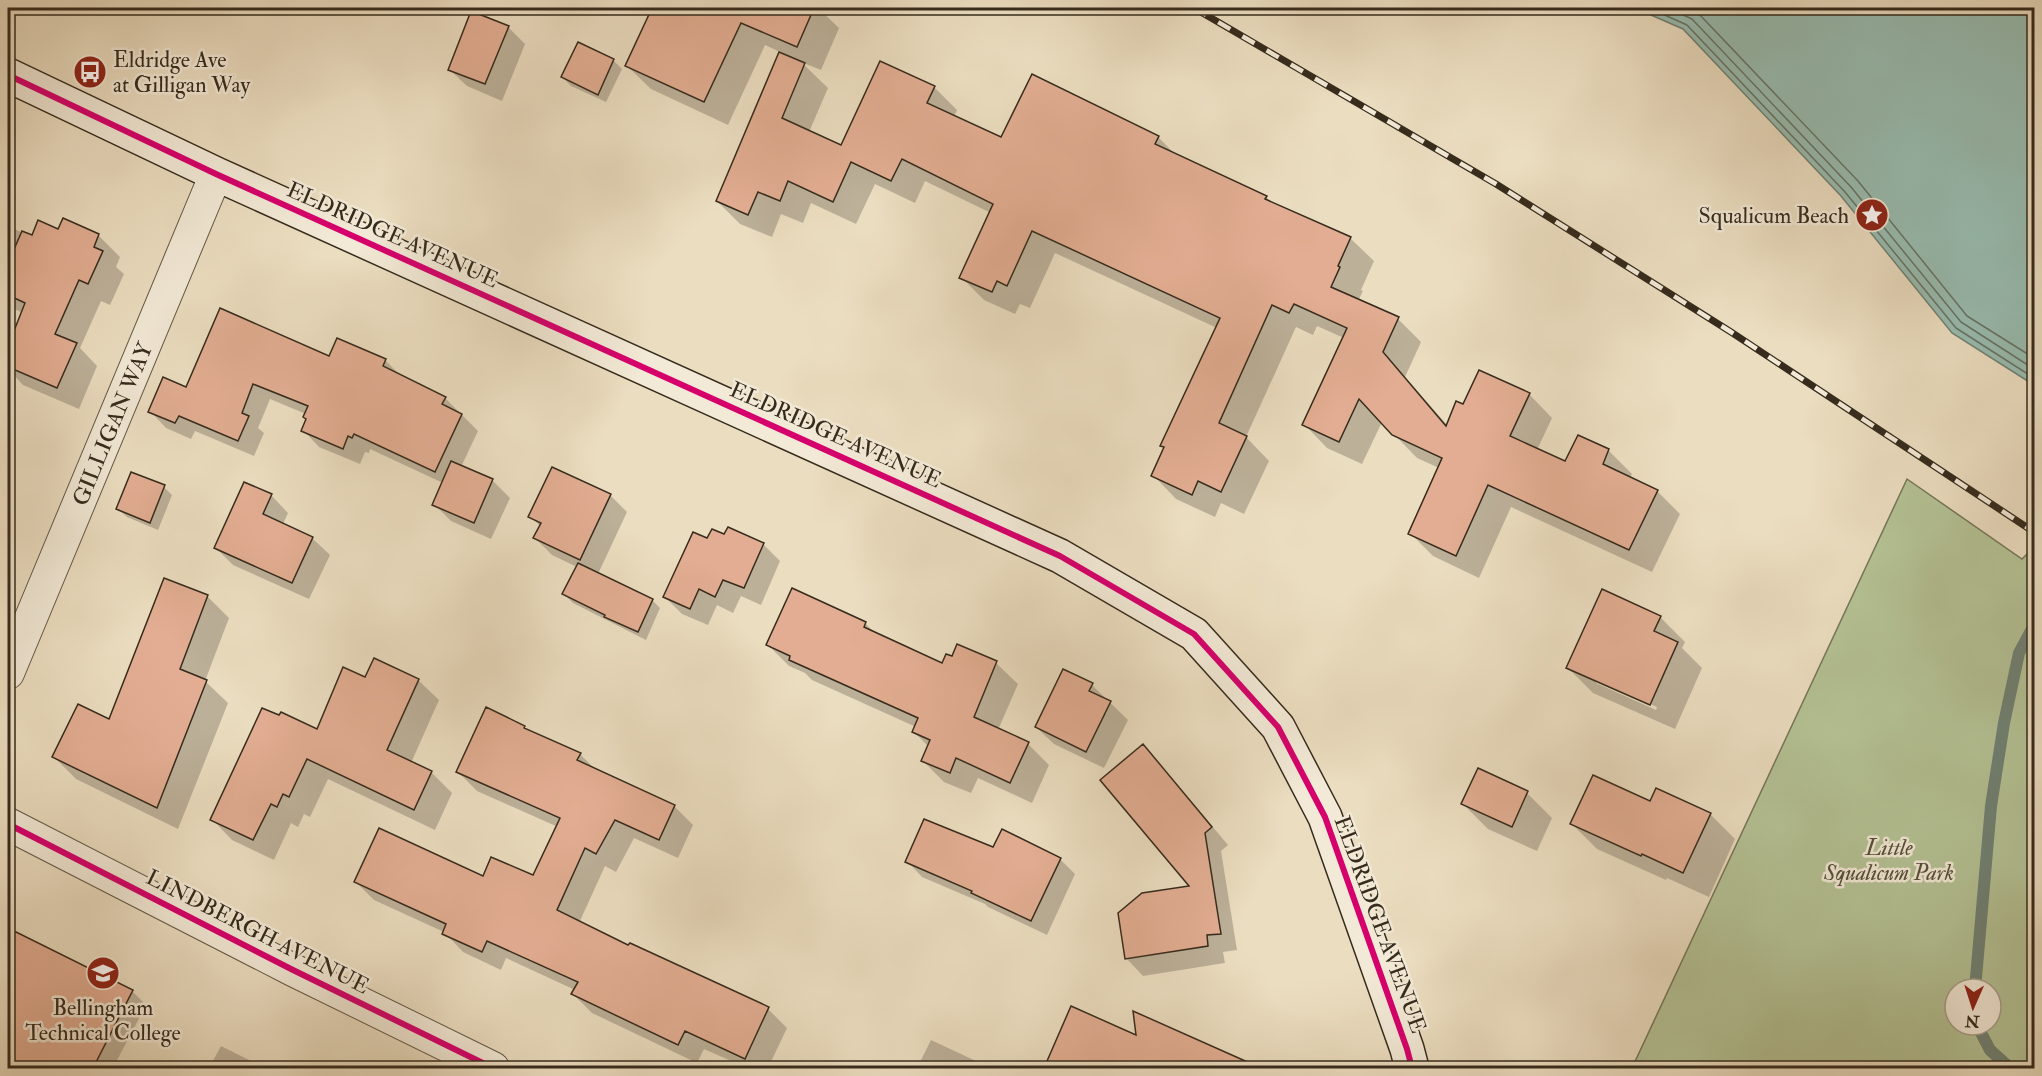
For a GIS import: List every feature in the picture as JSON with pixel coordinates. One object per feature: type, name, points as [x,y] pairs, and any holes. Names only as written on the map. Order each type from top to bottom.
[{"type":"main road","name":"ELDRIDGE AVENUE","points":[[8,75],[216,174],[1060,556],[1194,634],[1278,728],[1325,817],[1412,1068]]},
{"type":"street","name":"GILLIGAN WAY","points":[[8,673],[216,174]]},
{"type":"street","name":"LINDBERGH AVENUE","points":[[8,824],[293,970],[493,1068]]},
{"type":"green space","name":"Little Squalicum Park","points":[[1907,479],[2022,559],[2034,547],[2034,1068],[1632,1068]]},
{"type":"water","points":[[1635,8],[2034,8],[2034,385],[1952,333],[1841,196],[1683,29]]},
{"type":"building","points":[[652,8],[814,8],[797,47],[741,23],[704,102],[625,66]]},
{"type":"building","points":[[471,11],[509,26],[485,84],[448,70]]},
{"type":"building","points":[[578,42],[614,59],[598,95],[561,77]]},
{"type":"building","points":[[779,52],[805,63],[782,118],[841,145],[880,61],[935,86],[927,103],[1001,137],[1032,74],[1159,136],[1155,144],[1267,196],[1265,199],[1351,237],[1331,287],[1399,317],[1383,352],[1446,426],[1456,401],[1463,404],[1479,370],[1530,393],[1510,436],[1565,461],[1578,435],[1609,449],[1603,464],[1658,490],[1629,550],[1488,485],[1456,556],[1408,534],[1442,458],[1392,435],[1359,399],[1339,442],[1302,425],[1347,328],[1294,304],[1289,313],[1272,305],[1219,423],[1247,436],[1221,492],[1198,481],[1192,495],[1151,476],[1164,447],[1160,446],[1220,318],[1032,231],[1007,286],[997,281],[992,292],[959,278],[993,204],[902,159],[891,181],[851,162],[833,202],[788,181],[780,201],[758,192],[748,215],[716,201]]},
{"type":"building","points":[[63,218],[99,234],[94,247],[103,251],[88,284],[79,280],[55,334],[77,343],[57,388],[8,367],[8,346],[25,303],[8,295],[8,263],[22,231],[32,235],[38,220],[58,229]]},
{"type":"building","points":[[220,308],[329,356],[337,338],[386,359],[383,366],[446,397],[442,404],[462,414],[435,472],[354,434],[352,438],[348,436],[343,449],[301,431],[306,419],[303,417],[308,406],[253,384],[242,413],[249,416],[238,441],[179,416],[175,423],[148,412],[163,377],[186,387]]},
{"type":"building","points":[[451,461],[493,479],[474,523],[432,505]]},
{"type":"building","points":[[552,467],[611,494],[580,560],[533,538],[541,523],[528,517]]},
{"type":"building","points":[[131,472],[165,485],[150,523],[116,509]]},
{"type":"building","points":[[244,482],[272,494],[263,514],[313,537],[292,583],[214,548]]},
{"type":"building","points":[[728,527],[764,543],[744,588],[723,580],[715,597],[699,589],[690,609],[663,597],[693,532],[707,538],[712,529],[724,534]]},
{"type":"building","points":[[578,563],[653,599],[638,632],[562,594]]},
{"type":"building","points":[[164,578],[208,595],[180,669],[207,680],[157,808],[52,757],[78,704],[109,719]]},
{"type":"building","points":[[792,588],[866,622],[864,627],[942,663],[946,654],[952,656],[957,644],[997,661],[974,717],[1029,742],[1010,783],[956,758],[950,773],[921,761],[930,740],[912,732],[918,718],[789,660],[790,656],[766,645]]},
{"type":"building","points":[[1602,589],[1661,616],[1654,631],[1678,642],[1650,705],[1566,668]]},
{"type":"building","points":[[374,658],[419,679],[387,750],[432,771],[414,810],[307,759],[289,797],[283,794],[277,807],[271,804],[253,840],[210,820],[262,708],[279,715],[281,712],[317,729],[343,667],[365,677]]},
{"type":"building","points":[[1063,669],[1093,683],[1089,691],[1111,701],[1086,752],[1035,727]]},
{"type":"building","points":[[486,707],[525,726],[524,728],[581,753],[577,760],[675,805],[659,840],[615,820],[596,854],[585,848],[557,910],[628,945],[630,943],[769,1007],[745,1059],[685,1031],[678,1045],[571,994],[578,982],[487,941],[482,952],[442,934],[446,924],[354,882],[379,828],[483,876],[491,857],[533,875],[560,818],[456,772]]},
{"type":"building","points":[[1143,744],[1212,827],[1205,833],[1221,934],[1207,935],[1208,946],[1125,959],[1118,913],[1142,893],[1189,886],[1100,780]]},
{"type":"building","points":[[1478,768],[1528,791],[1512,827],[1461,804]]},
{"type":"building","points":[[1593,775],[1650,801],[1656,788],[1711,813],[1683,873],[1570,824]]},
{"type":"building","points":[[924,819],[993,847],[1002,829],[1061,858],[1031,921],[971,893],[972,891],[905,862]]},
{"type":"building","points":[[8,928],[133,990],[93,1068],[8,1068]]},
{"type":"building","points":[[1071,1006],[1136,1035],[1133,1011],[1261,1068],[1044,1068]]},
{"type":"waterway","points":[[1976,977],[1991,806],[2004,723],[2019,653],[2034,625]]},
{"type":"waterway","points":[[1983,1037],[1990,1050],[2010,1068]]},
{"type":"railway","points":[[1194,8],[1496,184],[1731,332],[2034,532]]},
{"type":"cycle path","points":[[8,75],[216,174],[1060,556],[1194,634],[1278,727],[1325,817],[1412,1068]]},
{"type":"cycle path","points":[[8,824],[293,970],[493,1068]]},
{"type":"place","name":"Eldridge Ave at Gilligan Way","points":[[90,72]]},
{"type":"place","name":"Squalicum Beach","points":[[1872,215]]},
{"type":"place","name":"Bellingham Technical College","points":[[103,973]]}]
